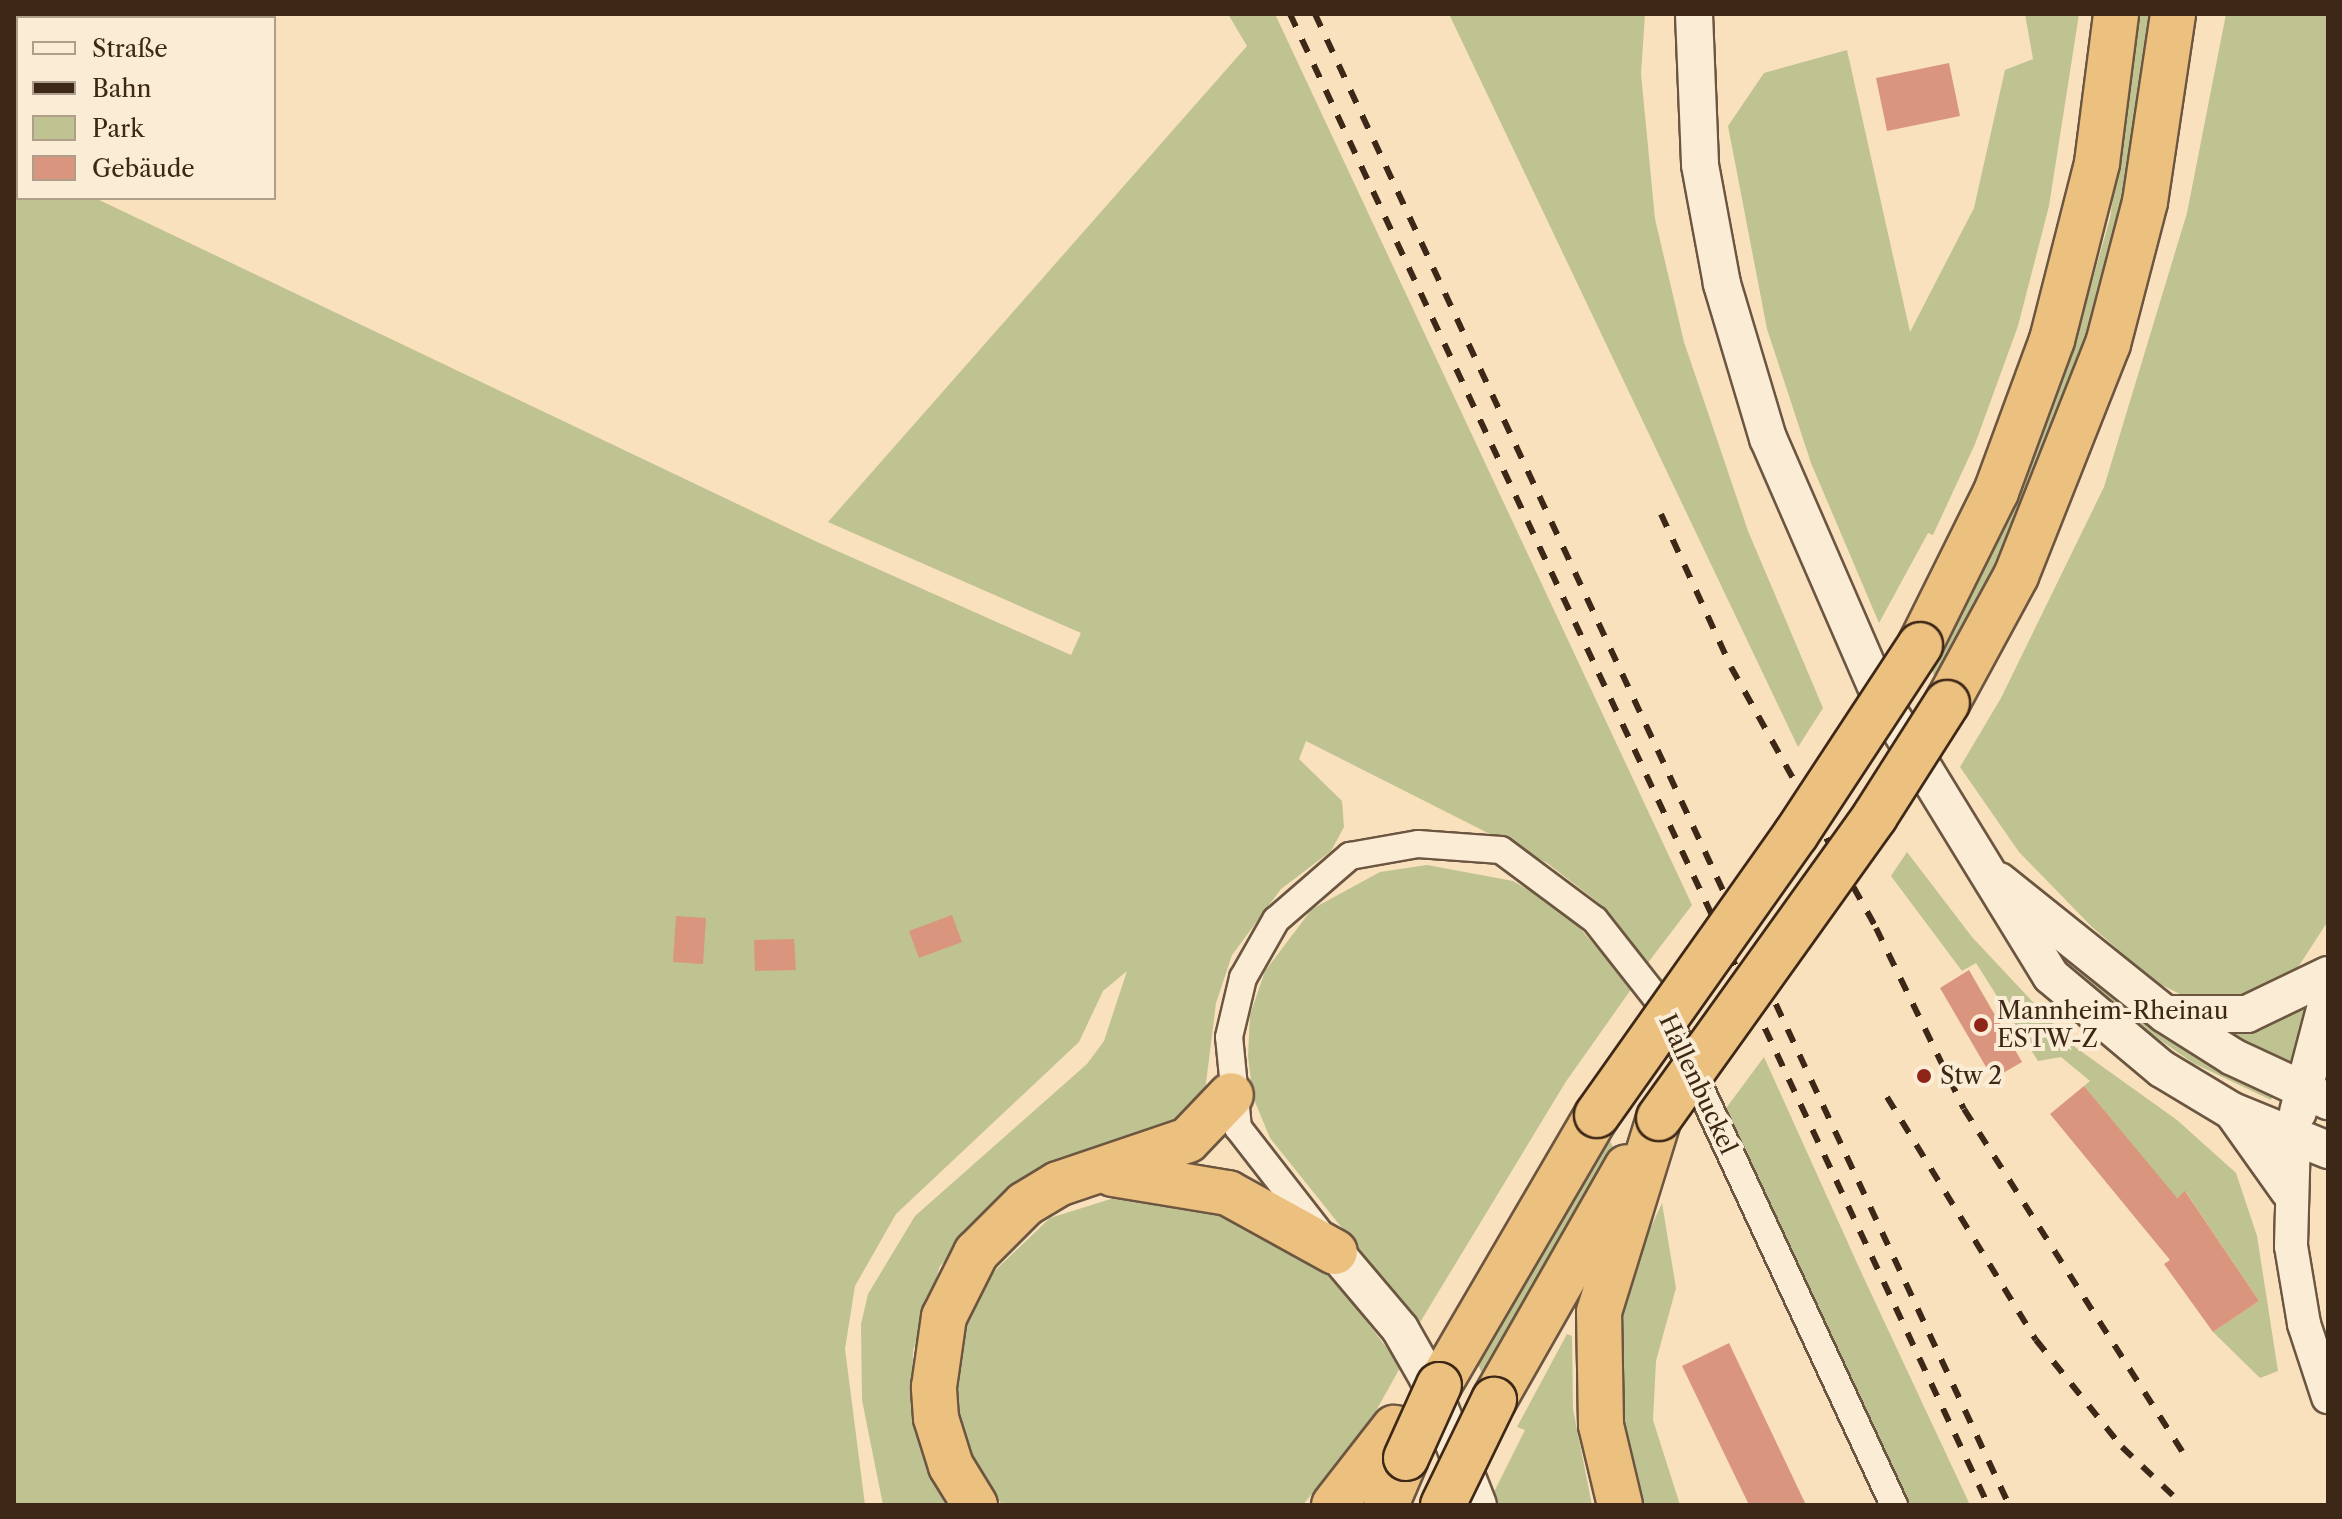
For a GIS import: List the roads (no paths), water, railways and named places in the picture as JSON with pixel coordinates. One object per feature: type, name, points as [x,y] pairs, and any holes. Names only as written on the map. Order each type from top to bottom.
[{"type":"highway","points":[[2105,14],[2111,71]]},
{"type":"highway","points":[[1334,1505],[1400,1443],[1439,1385],[1597,1115],[1796,834],[1920,645],[1996,492],[2052,340],[2097,163],[2116,14]]},
{"type":"highway","points":[[1620,1505],[1601,1425],[1597,1346],[1606,1277],[1630,1185],[1659,1118],[1875,816],[1947,703],[2016,576],[2108,344],[2145,202],[2167,78],[2173,14]]},
{"type":"highway","points":[[2167,78],[2206,14]]},
{"type":"highway","points":[[975,1505],[951,1466],[936,1418],[936,1352],[944,1317],[976,1253],[1025,1204],[1058,1184],[1099,1173],[1188,1140],[1231,1095]]},
{"type":"highway","points":[[1099,1173],[1228,1193],[1335,1252]]},
{"type":"highway","points":[[1443,1505],[1494,1400],[1630,1185]]},
{"type":"highway","points":[[1386,1505],[1400,1443]]},
{"type":"main road","points":[[1694,14],[1700,165],[1722,284],[1768,438],[1883,702],[1948,813],[1998,880],[2023,938],[2051,976],[2109,1031],[2232,1111],[2328,1150]]},
{"type":"main road","points":[[1998,880],[2165,1014],[2314,1095]]},
{"type":"main road","points":[[2165,1014],[2247,1014],[2328,975]]},
{"type":"main road","points":[[2294,1137],[2314,1095],[2328,998]]},
{"type":"main road","points":[[2232,1111],[2289,1191]]},
{"type":"main road","points":[[1335,1252],[1400,1329],[1428,1378],[1478,1505]]},
{"type":"street","name":"Hallenbuckel","points":[[1231,1095],[1233,1008],[1257,946],[1294,901],[1350,856],[1418,844],[1501,850],[1595,920],[1661,1004],[1894,1505]]},
{"type":"street","points":[[1231,1095],[1238,1128],[1258,1161],[1335,1252]]},
{"type":"street","points":[[2294,1137],[2289,1191],[2304,1324],[2325,1385]]},
{"type":"street","points":[[2325,1385],[2328,1336]]},
{"type":"railway","points":[[1290,14],[1988,1505]]},
{"type":"railway","points":[[1315,14],[2009,1505]]},
{"type":"railway","points":[[1661,514],[1731,667],[1876,928],[1964,1109],[2182,1451]]},
{"type":"railway","points":[[1887,1097],[2036,1340],[2122,1447],[2183,1505]]},
{"type":"place","name":"Mannheim-Rheinau ESTW-Z","points":[[1981,1025]]},
{"type":"place","name":"Stw 2","points":[[1924,1076]]}]
